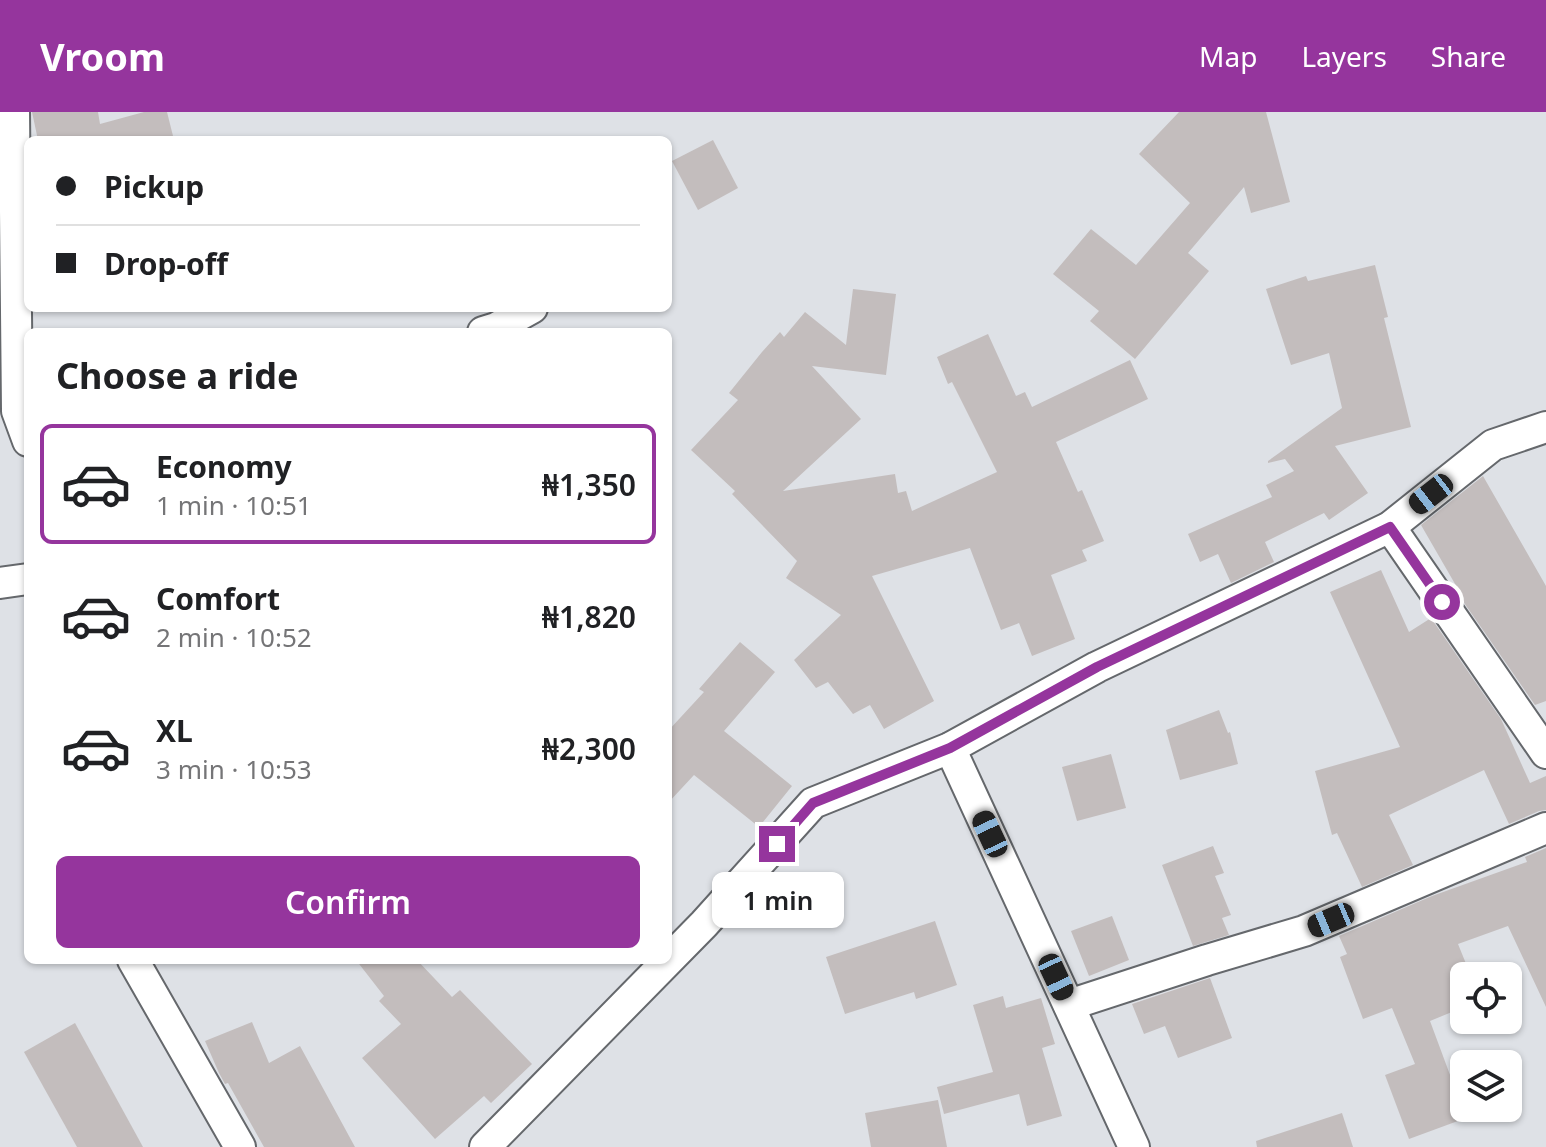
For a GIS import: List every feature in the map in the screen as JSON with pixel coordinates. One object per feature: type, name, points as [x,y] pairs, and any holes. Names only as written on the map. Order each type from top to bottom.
[{"type":"street","points":[[14,112],[15,411],[24,432]]},
{"type":"street","points":[[496,328],[525,312]]},
{"type":"street","points":[[672,957],[813,803],[950,748],[1097,667],[1390,527],[1493,445],[1546,427]]},
{"type":"street","points":[[1390,527],[1546,753]]},
{"type":"street","points":[[0,583],[24,580]]},
{"type":"street","points":[[950,748],[1134,1147]]},
{"type":"street","points":[[1069,1005],[1304,931],[1546,828]]},
{"type":"street","points":[[135,964],[240,1147]]},
{"type":"street","points":[[485,1147],[665,964]]},
{"type":"building","points":[[32,112],[98,112],[100,124],[144,112],[167,112],[173,136],[37,136]]},
{"type":"building","points":[[1179,112],[1266,112],[1290,202],[1251,213],[1244,187],[1188,253],[1209,271],[1135,359],[1090,321],[1099,311],[1053,274],[1091,229],[1136,265],[1190,203],[1139,154]]},
{"type":"building","points":[[713,140],[738,188],[698,210],[672,161]]},
{"type":"building","points":[[1375,265],[1388,317],[1384,318],[1411,427],[1335,446],[1368,493],[1329,520],[1324,513],[1265,542],[1274,562],[1231,583],[1218,554],[1200,562],[1188,534],[1272,497],[1266,485],[1294,471],[1285,459],[1268,461],[1342,408],[1329,353],[1291,365],[1266,289],[1306,276],[1308,281]]},
{"type":"building","points":[[853,289],[896,294],[886,375],[812,366],[861,419],[783,491],[895,474],[898,493],[906,491],[912,511],[997,472],[952,382],[948,384],[937,357],[988,334],[1016,396],[1025,392],[1032,407],[1130,360],[1148,399],[1056,442],[1078,492],[1082,490],[1104,541],[1082,550],[1087,561],[1051,575],[1075,639],[1032,656],[1019,623],[1001,630],[970,548],[872,576],[934,701],[884,729],[870,705],[853,714],[828,682],[816,688],[794,660],[841,615],[786,578],[797,561],[732,494],[735,491],[691,450],[738,400],[729,393],[762,352],[780,332],[784,337],[805,312],[846,345]]},
{"type":"building","points":[[1483,476],[1546,586],[1546,701],[1535,705],[1460,597],[1421,525]]},
{"type":"building","points":[[1381,570],[1409,632],[1431,618],[1501,719],[1530,783],[1546,776],[1546,810],[1509,824],[1484,770],[1389,815],[1413,865],[1362,887],[1337,833],[1332,835],[1315,771],[1400,747],[1330,592]]},
{"type":"building","points":[[740,642],[775,672],[724,731],[792,786],[759,827],[694,775],[672,799],[672,727],[704,692],[699,689]]},
{"type":"building","points":[[1219,710],[1230,732],[1238,764],[1180,780],[1166,730]]},
{"type":"building","points":[[1111,754],[1126,808],[1077,821],[1062,767]]},
{"type":"building","points":[[1213,846],[1224,873],[1215,876],[1231,915],[1222,918],[1229,935],[1193,946],[1162,865]]},
{"type":"building","points":[[1546,848],[1546,1007],[1508,926],[1458,944],[1465,962],[1450,962],[1450,1013],[1430,1021],[1450,1075],[1450,1122],[1455,1122],[1409,1139],[1385,1075],[1415,1064],[1392,1008],[1363,1019],[1340,957],[1347,954],[1339,936],[1432,896],[1527,862],[1525,857]]},
{"type":"building","points":[[1112,916],[1129,960],[1089,976],[1071,931]]},
{"type":"building","points":[[935,921],[957,985],[916,999],[914,992],[845,1014],[826,957]]},
{"type":"building","points":[[359,964],[421,964],[452,997],[460,990],[532,1064],[491,1103],[484,1096],[435,1139],[362,1058],[401,1024],[379,1001],[384,996]]},
{"type":"building","points":[[1210,978],[1232,1038],[1178,1058],[1165,1026],[1144,1034],[1132,1004]]},
{"type":"building","points":[[1003,996],[1006,1008],[1041,998],[1055,1044],[1042,1048],[1062,1116],[1027,1126],[1019,1094],[944,1114],[937,1087],[993,1072],[973,1005]]},
{"type":"building","points":[[252,1022],[269,1063],[300,1046],[355,1147],[264,1147],[228,1083],[225,1084],[205,1041]]},
{"type":"building","points":[[75,1023],[143,1147],[77,1147],[24,1052]]},
{"type":"building","points":[[938,1100],[947,1147],[871,1147],[865,1113]]},
{"type":"building","points":[[1342,1113],[1353,1147],[1257,1147],[1256,1141]]},
{"type":"route","points":[[777,844],[813,803],[950,748],[1097,667],[1390,527],[1442,602]]}]
